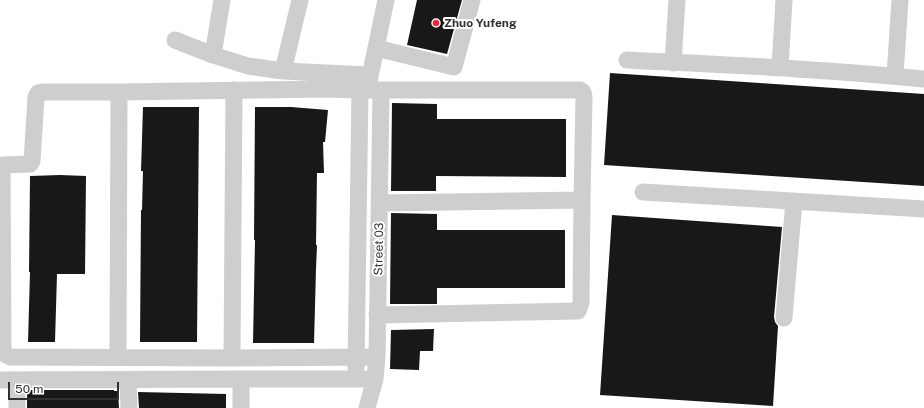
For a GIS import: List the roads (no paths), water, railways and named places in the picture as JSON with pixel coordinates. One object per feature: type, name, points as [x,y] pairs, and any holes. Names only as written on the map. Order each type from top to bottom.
[{"type":"street","points":[[213,56],[222,0]]},
{"type":"street","points":[[283,71],[300,0]]},
{"type":"street","points":[[370,86],[386,0]]},
{"type":"street","points":[[376,48],[454,67],[472,0]]},
{"type":"street","points":[[673,63],[677,0]]},
{"type":"street","points":[[780,68],[784,0]]},
{"type":"street","points":[[895,76],[900,0]]},
{"type":"street","points":[[175,40],[213,56],[248,66],[370,86]]},
{"type":"street","points":[[627,60],[780,68],[924,79]]},
{"type":"street","points":[[377,315],[578,310],[581,303],[583,92],[580,90],[370,86],[326,89],[38,93],[36,97],[32,160],[30,164],[2,164],[3,350],[6,355],[10,357],[118,358],[377,357]]},
{"type":"street","name":"Street 03","points":[[367,408],[375,379],[377,357],[380,203],[370,86]]},
{"type":"street","name":"Street 03","points":[[364,408],[356,380],[356,357],[370,86]]},
{"type":"street","points":[[232,358],[234,90]]},
{"type":"street","points":[[118,358],[119,92]]},
{"type":"street","points":[[642,192],[924,210]]},
{"type":"street","points":[[380,203],[582,200]]},
{"type":"street","points":[[784,318],[794,201]]},
{"type":"street","points":[[241,379],[241,408]]},
{"type":"street","points":[[0,380],[375,379]]},
{"type":"street","points":[[17,380],[17,408]]},
{"type":"street","points":[[128,380],[128,408]]},
{"type":"place","name":"Zhuo Yufeng","points":[[436,23]]}]
